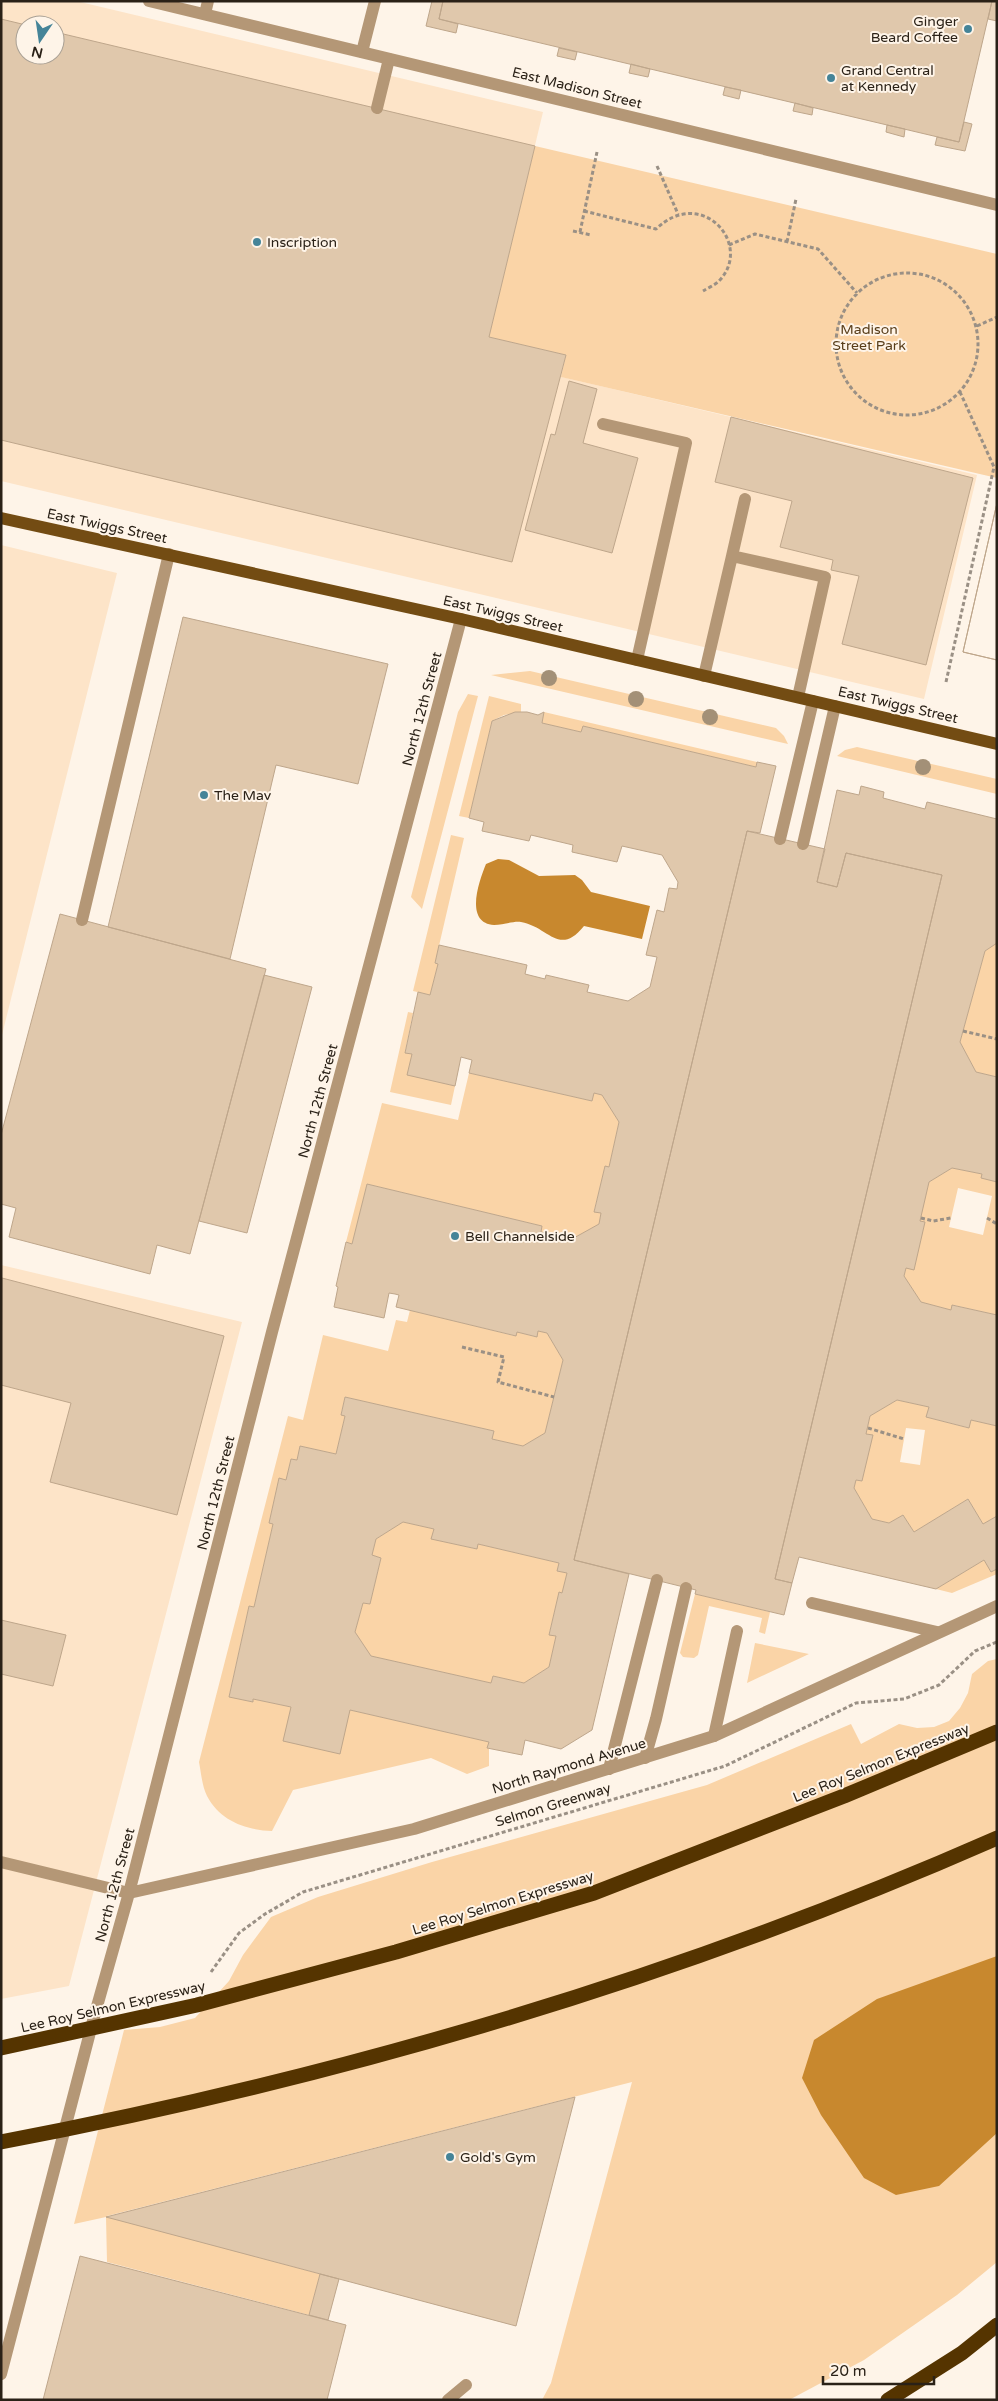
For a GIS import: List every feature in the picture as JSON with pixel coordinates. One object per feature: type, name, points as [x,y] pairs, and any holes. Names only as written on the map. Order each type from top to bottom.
[{"type":"highway","name":"Lee Roy Selmon Expressway","points":[[1,2048],[196,2005],[396,1952],[594,1892],[808,1811],[949,1754],[997,1732]]},
{"type":"highway","points":[[1,2142],[191,2102],[371,2057],[545,2006],[732,1945],[842,1903],[997,1838]]},
{"type":"highway","points":[[888,2400],[962,2353],[997,2325]]},
{"type":"main road","name":"East Twiggs Street","points":[[1,518],[461,619],[997,744]]},
{"type":"street","name":"East Madison Street","points":[[149,1],[997,205]]},
{"type":"street","points":[[205,14],[208,1]]},
{"type":"street","points":[[362,52],[375,1]]},
{"type":"street","points":[[377,108],[389,59]]},
{"type":"street","points":[[603,424],[686,443],[637,660]]},
{"type":"street","points":[[704,676],[745,499]]},
{"type":"street","points":[[82,920],[169,554]]},
{"type":"street","points":[[732,556],[825,577],[798,697]]},
{"type":"street","name":"North 12th Street","points":[[2,2366],[94,2017],[129,1893],[272,1332],[461,619]]},
{"type":"street","points":[[780,839],[813,701]]},
{"type":"street","points":[[803,844],[835,706]]},
{"type":"street","points":[[609,1769],[657,1580]]},
{"type":"street","points":[[645,1758],[656,1719],[686,1588]]},
{"type":"street","points":[[812,1603],[937,1632]]},
{"type":"street","name":"North Raymond Avenue","points":[[129,1893],[414,1829],[714,1736],[997,1606]]},
{"type":"street","points":[[714,1736],[737,1631]]},
{"type":"street","points":[[1,1862],[129,1893]]},
{"type":"street","points":[[448,2400],[466,2385]]},
{"type":"path","points":[[580,232],[597,152]]},
{"type":"path","points":[[657,166],[678,214]]},
{"type":"path","points":[[787,242],[796,199]]},
{"type":"path","points":[[584,211],[656,229],[666,219],[678,214],[692,213],[706,216],[716,223],[724,233],[729,245],[729,258],[726,270],[718,281],[703,292]]},
{"type":"path","points":[[573,231],[591,235]]},
{"type":"path","points":[[729,245],[755,234],[818,249],[857,293]]},
{"type":"path","points":[[910,272],[933,276],[954,289],[969,307],[976,326],[979,353],[972,376],[960,392],[937,409],[914,416],[890,414],[869,404],[851,389],[839,368],[835,345],[838,322],[849,301],[857,293],[866,285],[886,275],[910,272]]},
{"type":"path","points":[[976,326],[997,317]]},
{"type":"path","points":[[946,682],[994,467],[960,392]]},
{"type":"path","points":[[963,1031],[997,1039]]},
{"type":"path","points":[[921,1218],[933,1221],[951,1218]]},
{"type":"path","points":[[987,1218],[997,1224]]},
{"type":"path","points":[[462,1346],[504,1357],[498,1382],[554,1397]]},
{"type":"path","points":[[868,1428],[904,1439]]},
{"type":"path","name":"Selmon Greenway","points":[[205,1980],[239,1933],[265,1914],[303,1892],[725,1766],[856,1703],[904,1698],[939,1685],[975,1651],[997,1642]]},
{"type":"shaded area","name":"Inscription","points":[[1,1],[76,1],[543,112],[489,337],[566,355],[562,377],[977,475],[924,699],[1,481]]},
{"type":"shaded area","points":[[1,545],[117,573],[1,1039]]},
{"type":"shaded area","points":[[498,859],[509,860],[539,876],[575,875],[582,880],[591,892],[650,906],[642,939],[584,926],[575,935],[568,939],[560,940],[521,922],[494,925],[485,923],[479,917],[476,909],[480,880],[486,864]]},
{"type":"shaded area","points":[[1,1265],[242,1322],[69,1986],[1,1999]]},
{"type":"shaded area","points":[[997,1956],[997,2133],[939,2186],[896,2195],[864,2178],[821,2115],[802,2078],[814,2040],[877,1999]]},
{"type":"green space","name":"Madison Street Park","points":[[535,146],[997,254],[997,478],[561,377],[566,355],[489,337]]},
{"type":"green space","points":[[530,671],[776,728],[784,736],[788,744],[491,675]]},
{"type":"green space","points":[[468,694],[478,696],[422,909],[411,897],[458,712]]},
{"type":"green space","points":[[489,696],[521,704],[521,712],[504,715],[492,721],[469,818],[459,816]]},
{"type":"green space","points":[[544,712],[757,762],[756,767],[583,726],[581,732],[542,723]]},
{"type":"green space","points":[[857,747],[997,779],[997,794],[837,756],[845,750]]},
{"type":"green space","points":[[451,835],[464,838],[435,963],[438,964],[430,995],[413,991]]},
{"type":"green space","points":[[997,943],[997,1077],[976,1072],[960,1042],[985,951]]},
{"type":"green space","points":[[408,1012],[413,1013],[405,1052],[412,1054],[408,1074],[455,1086],[451,1105],[390,1092]]},
{"type":"green space","points":[[469,1073],[592,1101],[594,1093],[602,1095],[619,1122],[609,1167],[605,1167],[594,1211],[601,1213],[599,1224],[572,1239],[541,1232],[542,1226],[367,1184],[352,1244],[346,1242],[382,1103],[458,1120]]},
{"type":"green space","points":[[952,1168],[982,1174],[981,1178],[997,1182],[997,1315],[953,1305],[951,1310],[921,1302],[904,1276],[929,1182]],"holes":[[[958,1188],[992,1196],[983,1235],[949,1227]]]},
{"type":"green space","points":[[410,1310],[515,1336],[517,1332],[536,1337],[538,1331],[547,1333],[563,1360],[545,1433],[523,1446],[492,1439],[494,1431],[345,1397],[341,1414],[345,1416],[336,1454],[300,1446],[297,1460],[291,1459],[286,1480],[279,1479],[269,1523],[273,1524],[254,1607],[249,1606],[229,1696],[252,1702],[253,1699],[291,1707],[350,1710],[489,1742],[489,1766],[467,1774],[431,1758],[293,1790],[272,1831],[243,1826],[226,1818],[212,1805],[204,1788],[199,1762],[288,1416],[303,1420],[323,1335],[388,1351],[396,1320],[407,1322]]},
{"type":"green space","points":[[897,1400],[929,1407],[926,1417],[968,1428],[971,1420],[997,1426],[997,1516],[983,1524],[968,1499],[914,1532],[903,1515],[889,1523],[872,1519],[854,1488],[856,1480],[862,1481],[872,1435],[866,1434],[870,1416]],"holes":[[[906,1428],[925,1430],[920,1465],[900,1462]]]},
{"type":"green space","points":[[403,1522],[434,1529],[432,1539],[476,1549],[478,1544],[559,1563],[557,1571],[567,1573],[562,1593],[559,1593],[549,1634],[556,1636],[549,1667],[524,1683],[493,1676],[491,1683],[371,1656],[355,1632],[363,1603],[370,1604],[381,1558],[372,1555],[376,1539]]},
{"type":"green space","points":[[984,1560],[991,1572],[997,1569],[997,1574],[952,1593],[936,1589]]},
{"type":"green space","points":[[695,1594],[770,1612],[765,1634],[759,1632],[762,1618],[709,1606],[698,1655],[694,1658],[683,1657],[680,1653]]},
{"type":"green space","points":[[755,1643],[809,1654],[747,1683]]},
{"type":"green space","points":[[997,1659],[997,2262],[957,2295],[864,2360],[789,2400],[542,2400],[551,2383],[632,2082],[107,2216],[320,2274],[309,2315],[107,2262],[106,2217],[74,2224],[124,2030],[160,2027],[195,2018],[229,1981],[243,1955],[271,1917],[318,1897],[432,1862],[707,1785],[851,1724],[861,1744],[899,1724],[917,1728],[934,1727],[949,1721],[960,1708],[968,1693],[972,1674],[988,1661]]},
{"type":"building","points":[[432,1],[443,1],[439,19],[458,24],[456,33],[426,26]]},
{"type":"building","name":"Grand Central at Kennedy","points":[[443,1],[992,1],[959,142],[439,19]]},
{"type":"building","points":[[992,1],[997,1],[997,21],[988,19]]},
{"type":"building","name":"Inscription","points":[[1,19],[15,22],[15,65],[65,65],[65,34],[535,146],[489,337],[566,355],[512,562],[1,440]]},
{"type":"building","points":[[559,48],[577,52],[575,60],[557,56]]},
{"type":"building","points":[[631,64],[650,69],[648,77],[629,73]]},
{"type":"building","points":[[725,87],[741,90],[739,99],[723,95]]},
{"type":"building","points":[[795,103],[813,108],[812,115],[793,111]]},
{"type":"building","points":[[964,122],[972,124],[965,151],[935,145],[937,137],[959,142]]},
{"type":"building","points":[[887,125],[905,129],[904,137],[886,132]]},
{"type":"building","points":[[569,381],[597,389],[583,443],[638,458],[612,553],[525,530],[551,434],[555,435]]},
{"type":"building","points":[[731,417],[973,478],[926,665],[842,644],[859,576],[831,570],[833,560],[780,547],[792,501],[715,482]]},
{"type":"building","points":[[997,503],[997,660],[963,652]]},
{"type":"building","points":[[997,503],[997,660],[963,652]]},
{"type":"building","name":"The Mav","points":[[183,617],[388,664],[358,784],[276,765],[230,959],[108,927]]},
{"type":"building","name":"Bell Channelside","points":[[515,712],[527,712],[538,715],[544,712],[542,723],[581,732],[583,726],[756,767],[757,762],[776,766],[760,833],[747,831],[574,1560],[629,1574],[592,1730],[561,1749],[525,1740],[522,1755],[487,1748],[489,1742],[350,1710],[340,1754],[283,1741],[291,1707],[253,1699],[253,1702],[229,1697],[249,1606],[254,1607],[273,1524],[269,1523],[279,1478],[286,1480],[291,1459],[297,1460],[300,1446],[336,1454],[345,1416],[341,1415],[345,1397],[494,1431],[492,1439],[523,1446],[545,1433],[563,1360],[547,1333],[538,1331],[537,1337],[517,1332],[516,1336],[396,1307],[399,1295],[395,1294],[389,1293],[384,1318],[334,1307],[338,1287],[336,1286],[346,1242],[352,1244],[367,1184],[542,1226],[541,1232],[572,1239],[599,1224],[601,1213],[594,1212],[605,1166],[609,1167],[619,1122],[602,1095],[594,1093],[592,1101],[469,1073],[472,1060],[461,1057],[455,1086],[407,1075],[412,1054],[405,1053],[418,992],[430,995],[438,964],[435,963],[439,945],[527,965],[525,974],[545,979],[546,975],[589,985],[587,992],[628,1001],[650,987],[657,957],[646,955],[657,910],[664,912],[669,888],[677,889],[678,882],[662,855],[622,846],[617,862],[572,852],[573,845],[531,835],[529,841],[482,831],[484,822],[469,818],[492,721]],"holes":[[[403,1522],[434,1529],[431,1539],[477,1549],[478,1544],[559,1563],[557,1571],[567,1573],[562,1593],[559,1592],[549,1635],[556,1636],[549,1667],[524,1683],[493,1676],[491,1683],[371,1656],[355,1632],[363,1603],[370,1604],[381,1558],[372,1555],[376,1539]]]},
{"type":"building","points":[[861,786],[884,792],[883,798],[925,809],[927,802],[997,819],[997,943],[985,951],[960,1042],[976,1072],[997,1077],[997,1182],[981,1178],[982,1174],[952,1168],[929,1182],[920,1221],[925,1222],[914,1270],[906,1268],[904,1276],[921,1302],[951,1310],[952,1305],[997,1315],[997,1426],[971,1420],[969,1428],[926,1417],[929,1407],[897,1400],[870,1416],[866,1434],[873,1435],[862,1481],[856,1480],[854,1488],[872,1519],[889,1523],[903,1515],[914,1532],[968,1499],[983,1524],[997,1516],[997,1569],[991,1572],[984,1560],[936,1589],[799,1557],[792,1583],[775,1579],[942,875],[846,853],[837,887],[817,882],[837,790],[859,795]]},
{"type":"building","points":[[747,831],[825,849],[817,882],[837,887],[846,853],[942,875],[775,1579],[792,1583],[784,1615],[695,1594],[696,1590],[574,1560]]},
{"type":"building","points":[[60,914],[266,969],[190,1254],[157,1245],[150,1274],[9,1237],[16,1208],[1,1204],[1,1135]]},
{"type":"building","points":[[264,975],[312,987],[247,1233],[199,1221]]},
{"type":"building","points":[[2,1278],[224,1336],[177,1515],[50,1482],[71,1403],[1,1385]]},
{"type":"building","points":[[1,1620],[66,1635],[53,1686],[1,1674]]},
{"type":"building","name":"Gold's Gym","points":[[575,2097],[516,2326],[106,2217]]},
{"type":"building","points":[[80,2256],[346,2325],[327,2400],[43,2400]]},
{"type":"building","points":[[320,2274],[339,2279],[328,2320],[309,2315]]},
{"type":"place","name":"Ginger Beard Coffee","points":[[968,29]]},
{"type":"place","name":"Grand Central at Kennedy","points":[[831,78]]},
{"type":"place","name":"Inscription","points":[[257,242]]},
{"type":"place","name":"The Mav","points":[[204,795]]},
{"type":"place","name":"Bell Channelside","points":[[455,1236]]},
{"type":"place","name":"Gold's Gym","points":[[450,2157]]}]
